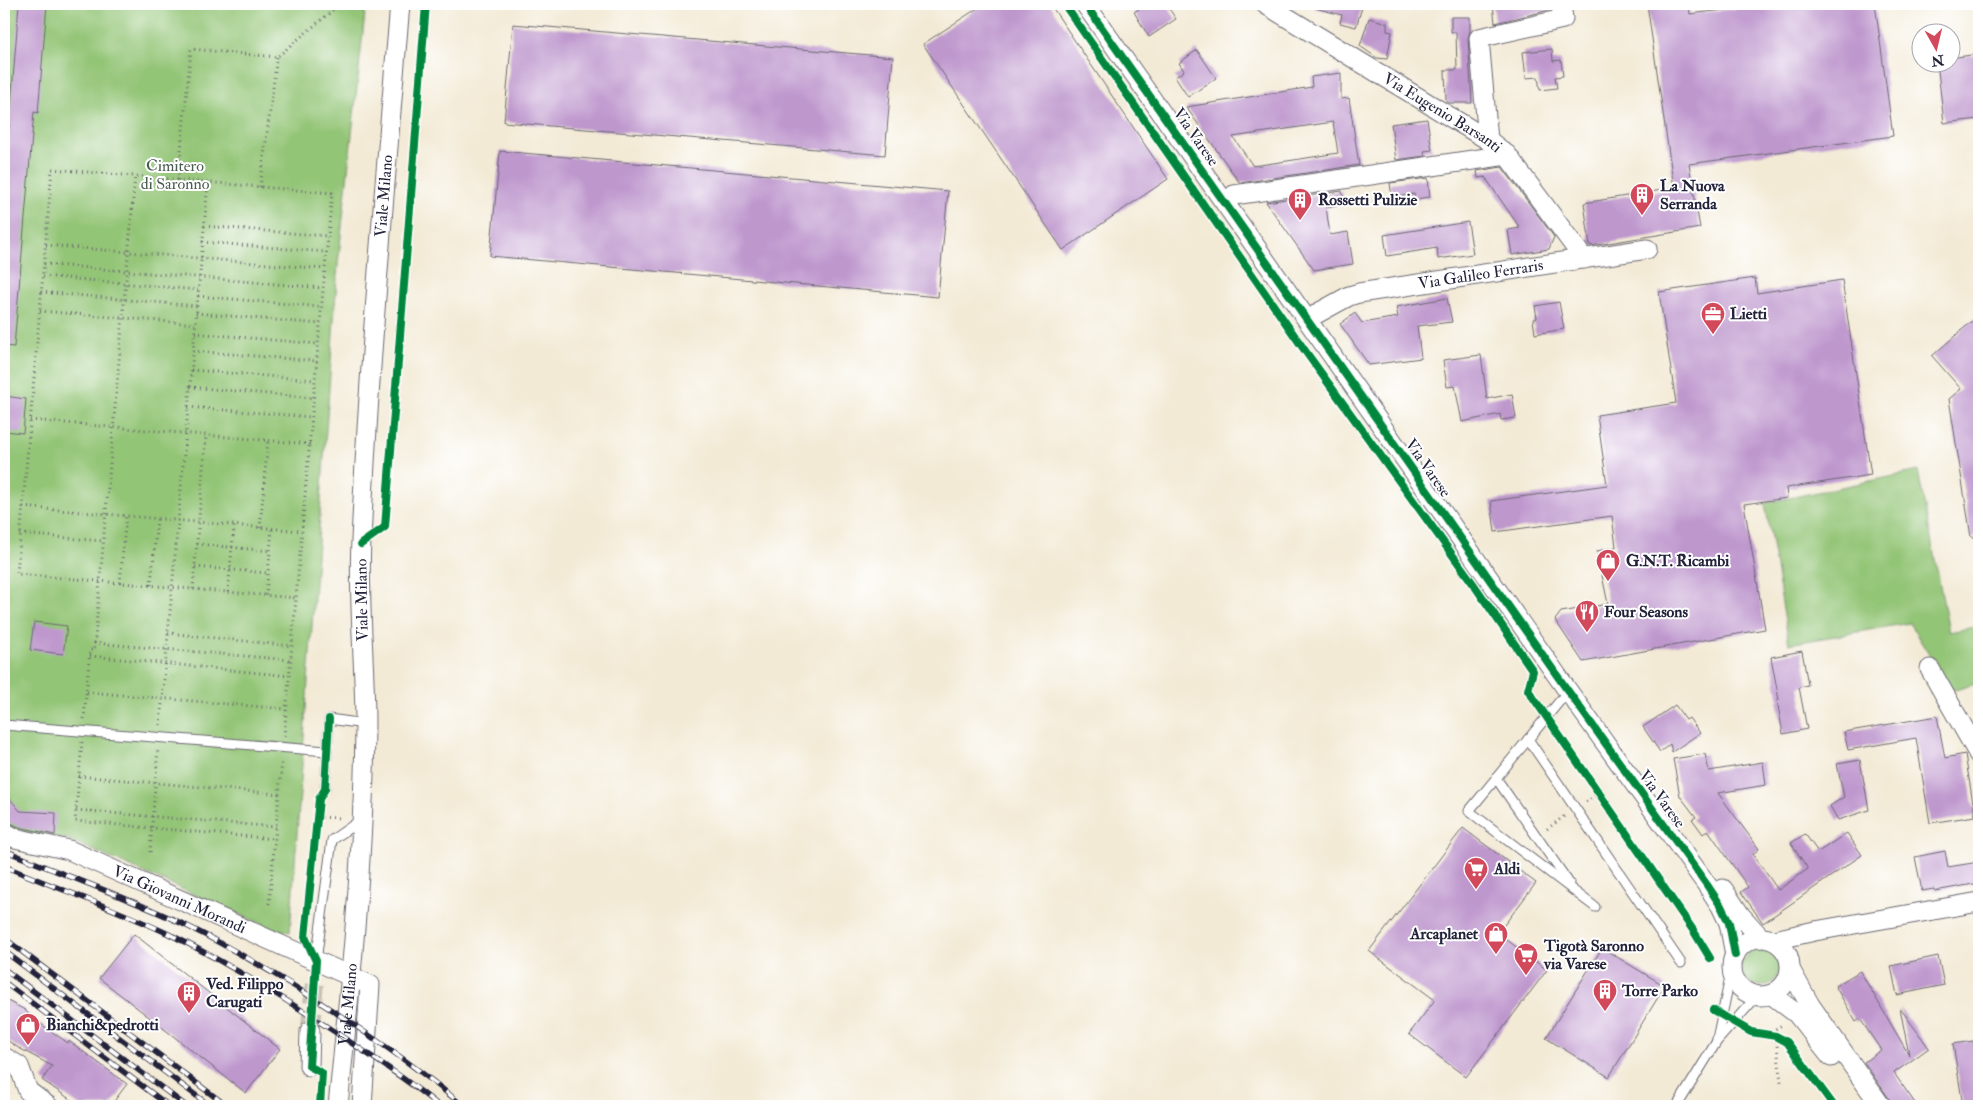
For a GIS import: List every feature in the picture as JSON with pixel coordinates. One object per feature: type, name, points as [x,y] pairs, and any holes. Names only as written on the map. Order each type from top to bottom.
[{"type":"street","name":"Viale Milano","points":[[338,1106],[362,819],[365,724],[361,544],[381,235],[400,4]]},
{"type":"street","name":"Via Varese","points":[[1085,4],[1721,906],[1728,923],[1733,962]]},
{"type":"street","name":"Via Varese","points":[[1100,4],[1741,916],[1767,939]]},
{"type":"street","name":"Via Eugenio Barsanti","points":[[1265,4],[1488,140],[1507,155],[1584,259]]},
{"type":"street","points":[[1488,140],[1479,38],[1563,19],[1562,4]]},
{"type":"street","points":[[1234,194],[1507,155]]},
{"type":"street","name":"Via Galileo Ferraris","points":[[1318,313],[1349,296],[1359,293],[1647,249]]},
{"type":"street","points":[[1930,669],[1979,755]]},
{"type":"street","name":"Via Giovanni Morandi","points":[[4,832],[15,838],[69,850],[315,969],[350,977],[370,986],[362,1106]]},
{"type":"street","points":[[1815,931],[1799,947],[1783,988],[1764,995],[1750,994],[1738,986],[1733,975],[1733,962],[1746,942],[1979,902]]},
{"type":"street","points":[[1767,939],[1785,950],[1810,1005],[1881,1106]]},
{"type":"street","points":[[1764,995],[1797,1014],[1866,1106]]},
{"type":"street","points":[[309,1066],[310,1031]]},
{"type":"street","points":[[4,1057],[19,1066],[28,1092],[48,1106]]},
{"type":"lane","points":[[1568,691],[1469,811],[1596,907]]},
{"type":"lane","points":[[325,789],[329,719],[365,724]]},
{"type":"lane","points":[[4,725],[327,751]]},
{"type":"lane","points":[[1528,739],[1681,963]]},
{"type":"lane","points":[[1496,778],[1575,891]]},
{"type":"lane","points":[[315,969],[332,840],[362,819]]},
{"type":"lane","points":[[1717,1041],[1733,962]]},
{"type":"lane","points":[[1677,1106],[1717,1041],[1764,995]]},
{"type":"path","points":[[260,187],[277,57],[340,4]]},
{"type":"path","points":[[178,180],[191,49],[277,57]]},
{"type":"path","points":[[52,169],[178,180],[332,193],[296,598],[17,574],[52,169]]},
{"type":"path","points":[[136,176],[94,650],[90,650],[76,821],[275,839]]},
{"type":"path","points":[[150,852],[166,649],[208,182]]},
{"type":"path","points":[[204,226],[328,236]]},
{"type":"path","points":[[202,242],[326,252]]},
{"type":"path","points":[[46,245],[325,269]]},
{"type":"path","points":[[44,264],[324,288]]},
{"type":"path","points":[[43,276],[198,290]]},
{"type":"path","points":[[42,292],[197,306]]},
{"type":"path","points":[[198,296],[322,306]]},
{"type":"path","points":[[40,311],[195,324]]},
{"type":"path","points":[[196,313],[320,324]]},
{"type":"path","points":[[194,333],[318,344]]},
{"type":"path","points":[[193,350],[317,361]]},
{"type":"path","points":[[191,370],[315,380]]},
{"type":"path","points":[[190,387],[314,398]]},
{"type":"path","points":[[188,406],[312,417]]},
{"type":"path","points":[[30,420],[310,444]]},
{"type":"path","points":[[193,589],[206,435]]},
{"type":"path","points":[[260,528],[268,440]]},
{"type":"path","points":[[22,507],[302,532]]},
{"type":"path","points":[[120,583],[126,516]]},
{"type":"path","points":[[151,585],[157,519]]},
{"type":"path","points":[[228,592],[234,526]]},
{"type":"path","points":[[266,595],[272,529]]},
{"type":"path","points":[[20,534],[103,541]]},
{"type":"path","points":[[197,544],[270,551]]},
{"type":"path","points":[[195,567],[268,573]]},
{"type":"path","points":[[168,633],[292,646]]},
{"type":"path","points":[[94,643],[291,660]]},
{"type":"path","points":[[90,656],[165,662],[289,676]]},
{"type":"path","points":[[87,692],[286,709]]},
{"type":"path","points":[[79,776],[279,794]]},
{"type":"path","points":[[1593,786],[1603,802]]},
{"type":"path","points":[[1536,836],[1598,794]]},
{"type":"path","points":[[76,810],[276,827]]},
{"type":"path","points":[[1767,1034],[1783,1024]]},
{"type":"path","points":[[1758,1034],[1776,1036],[1787,1042]]},
{"type":"path","points":[[1776,1036],[1781,1082]]},
{"type":"green space","name":"Cimitero di Saronno","points":[[7,4],[366,4],[338,264],[290,932],[271,928],[67,839],[18,835],[4,819],[4,34]]},
{"type":"green space","points":[[1918,471],[1949,632],[1979,626],[1979,683],[1952,691],[1909,623],[1789,644],[1765,503]]},
{"type":"green space","points":[[1761,948],[1774,954],[1780,967],[1774,980],[1761,986],[1748,980],[1742,967],[1748,954]]},
{"type":"building","points":[[19,4],[47,4],[38,113],[34,112],[14,347],[4,346],[4,129],[9,129]]},
{"type":"building","points":[[984,4],[1050,4],[1168,179],[1063,250],[923,44]]},
{"type":"building","points":[[1147,4],[1166,4],[1176,19],[1149,37],[1134,12]]},
{"type":"building","points":[[1316,4],[1363,4],[1356,27],[1340,23],[1342,15],[1315,8]]},
{"type":"building","points":[[1493,4],[1550,4],[1550,10],[1495,23]]},
{"type":"building","points":[[1647,4],[1689,4],[1690,14],[1774,4],[1875,4],[1893,136],[1689,164],[1700,228],[1590,246],[1584,203],[1674,188]]},
{"type":"building","points":[[1451,17],[1470,17],[1468,39],[1472,103],[1450,103],[1446,101],[1445,70],[1457,70],[1456,32],[1451,32]]},
{"type":"building","points":[[1369,18],[1387,23],[1387,31],[1392,32],[1387,59],[1377,58],[1360,46]]},
{"type":"building","points":[[513,24],[893,57],[885,155],[504,122]]},
{"type":"building","points":[[1552,49],[1553,61],[1561,60],[1563,76],[1555,77],[1557,88],[1540,90],[1538,77],[1526,78],[1523,52]]},
{"type":"building","points":[[1197,50],[1216,78],[1188,97],[1175,77],[1184,71],[1179,63]]},
{"type":"building","points":[[1979,54],[1979,119],[1944,123],[1938,72],[1960,72],[1960,57]]},
{"type":"building","points":[[1341,73],[1341,99],[1349,98],[1359,165],[1240,183],[1186,107],[1312,87],[1311,77]],"holes":[[[1333,122],[1338,153],[1253,166],[1233,137]]]},
{"type":"building","points":[[1427,119],[1432,150],[1424,151],[1425,156],[1396,160],[1391,124]]},
{"type":"building","points":[[500,151],[948,191],[938,297],[490,256]]},
{"type":"building","points":[[1502,167],[1554,237],[1549,249],[1512,255],[1508,230],[1520,228],[1485,177],[1478,178],[1477,171]]},
{"type":"building","points":[[1428,178],[1430,197],[1415,199],[1414,194],[1392,198],[1390,183]]},
{"type":"building","name":"Rossetti Pulizie","points":[[1342,191],[1344,204],[1326,207],[1330,235],[1348,232],[1353,264],[1314,270],[1266,202]]},
{"type":"building","points":[[1468,222],[1473,254],[1438,259],[1437,248],[1387,256],[1384,235]]},
{"type":"building","points":[[1755,278],[1757,293],[1842,280],[1871,475],[1786,488],[1787,498],[1744,504],[1765,629],[1583,662],[1555,620],[1561,612],[1608,604],[1597,551],[1616,547],[1612,516],[1495,532],[1491,501],[1607,485],[1597,415],[1676,403],[1659,292]]},
{"type":"building","points":[[1447,298],[1452,322],[1417,326],[1421,358],[1369,365],[1340,324],[1355,313],[1362,323],[1398,317],[1396,307]]},
{"type":"building","points":[[1559,302],[1564,329],[1535,334],[1533,319],[1537,318],[1535,306]]},
{"type":"building","points":[[1979,315],[1979,537],[1971,537],[1949,399],[1961,389],[1932,356]]},
{"type":"building","points":[[1481,355],[1487,399],[1512,394],[1516,418],[1501,420],[1500,414],[1462,422],[1455,386],[1447,387],[1443,360]]},
{"type":"building","points":[[4,396],[26,399],[23,433],[4,431]]},
{"type":"building","points":[[34,622],[67,626],[63,654],[30,650]]},
{"type":"building","points":[[1802,651],[1808,685],[1799,687],[1807,729],[1783,734],[1771,657]]},
{"type":"building","points":[[1675,705],[1686,720],[1689,718],[1700,733],[1672,752],[1670,744],[1660,752],[1643,727]]},
{"type":"building","points":[[1937,716],[1945,758],[1965,754],[1975,816],[1930,823],[1916,738],[1848,750],[1844,732]]},
{"type":"building","points":[[1705,754],[1709,771],[1763,762],[1766,785],[1718,793],[1759,849],[1753,854],[1778,890],[1808,869],[1791,843],[1805,834],[1818,852],[1847,833],[1862,855],[1763,923],[1741,892],[1748,887],[1708,830],[1703,834],[1692,819],[1696,817],[1680,796],[1673,759]]},
{"type":"building","points":[[1860,760],[1869,810],[1838,820],[1830,806],[1844,797],[1837,764]]},
{"type":"building","points":[[4,791],[20,811],[56,813],[55,835],[19,827],[9,822],[4,816]]},
{"type":"building","points":[[1463,828],[1536,883],[1498,933],[1547,970],[1466,1077],[1409,1034],[1435,1000],[1369,951]]},
{"type":"building","points":[[1945,851],[1948,867],[1979,862],[1979,883],[1935,891],[1934,889],[1922,891],[1915,857]]},
{"type":"building","name":"Ved. Filippo Carugati","points":[[134,934],[280,1049],[246,1093],[99,978]]},
{"type":"building","name":"Torre Parko","points":[[1602,948],[1665,986],[1609,1077],[1546,1038]]},
{"type":"building","points":[[1938,956],[1944,985],[1897,995],[1891,966]]},
{"type":"building","points":[[1860,971],[1909,1055],[1900,1008],[1929,1048],[1894,1073],[1917,1106],[1893,1106],[1864,1062],[1881,1050],[1860,1019],[1856,1022],[1835,986]]},
{"type":"building","points":[[4,999],[25,1010],[31,1017],[68,1043],[69,1041],[127,1084],[110,1106],[80,1106],[42,1080],[52,1066],[4,1038]]},
{"type":"building","points":[[1973,1041],[1979,1079],[1979,1106],[1963,1106],[1953,1044]]},
{"type":"tunnel","points":[[310,1031],[315,977]]},
{"type":"railway","points":[[4,850],[116,895],[204,934],[305,993],[359,1028],[390,1049],[463,1106]]},
{"type":"railway","points":[[4,866],[133,918],[175,937],[218,960],[341,1036],[403,1078],[439,1106]]},
{"type":"railway","points":[[4,938],[227,1106]]},
{"type":"railway","points":[[4,951],[210,1106]]},
{"type":"railway","points":[[4,969],[186,1106]]},
{"type":"railway","points":[[4,982],[169,1106]]},
{"type":"cycle path","points":[[361,544],[385,527],[426,4]]},
{"type":"cycle path","points":[[1064,4],[1308,355],[1472,582],[1533,671],[1528,690],[1693,930],[1710,958]]},
{"type":"cycle path","points":[[1085,4],[1568,691],[1707,885],[1721,906],[1729,923],[1735,955]]},
{"type":"cycle path","points":[[320,1106],[322,1073],[309,1066],[316,961],[305,937],[319,799],[325,789],[329,719]]},
{"type":"cycle path","points":[[1713,1010],[1751,1032],[1776,1036],[1787,1042],[1834,1106]]},
{"type":"place","name":"La Nuova Serranda","points":[[1642,216]]},
{"type":"place","name":"Rossetti Pulizie","points":[[1300,221]]},
{"type":"place","name":"Lietti","points":[[1713,335]]},
{"type":"place","name":"G.N.T. Ricambi","points":[[1608,582]]},
{"type":"place","name":"Four Seasons","points":[[1587,633]]},
{"type":"place","name":"Aldi","points":[[1476,890]]},
{"type":"place","name":"Arcaplanet","points":[[1496,955]]},
{"type":"place","name":"Tigotà Saronno via Varese","points":[[1526,976]]},
{"type":"place","name":"Torre Parko","points":[[1605,1012]]},
{"type":"place","name":"Ved. Filippo Carugati","points":[[189,1014]]},
{"type":"place","name":"Bianchi&pedrotti","points":[[28,1046]]}]
